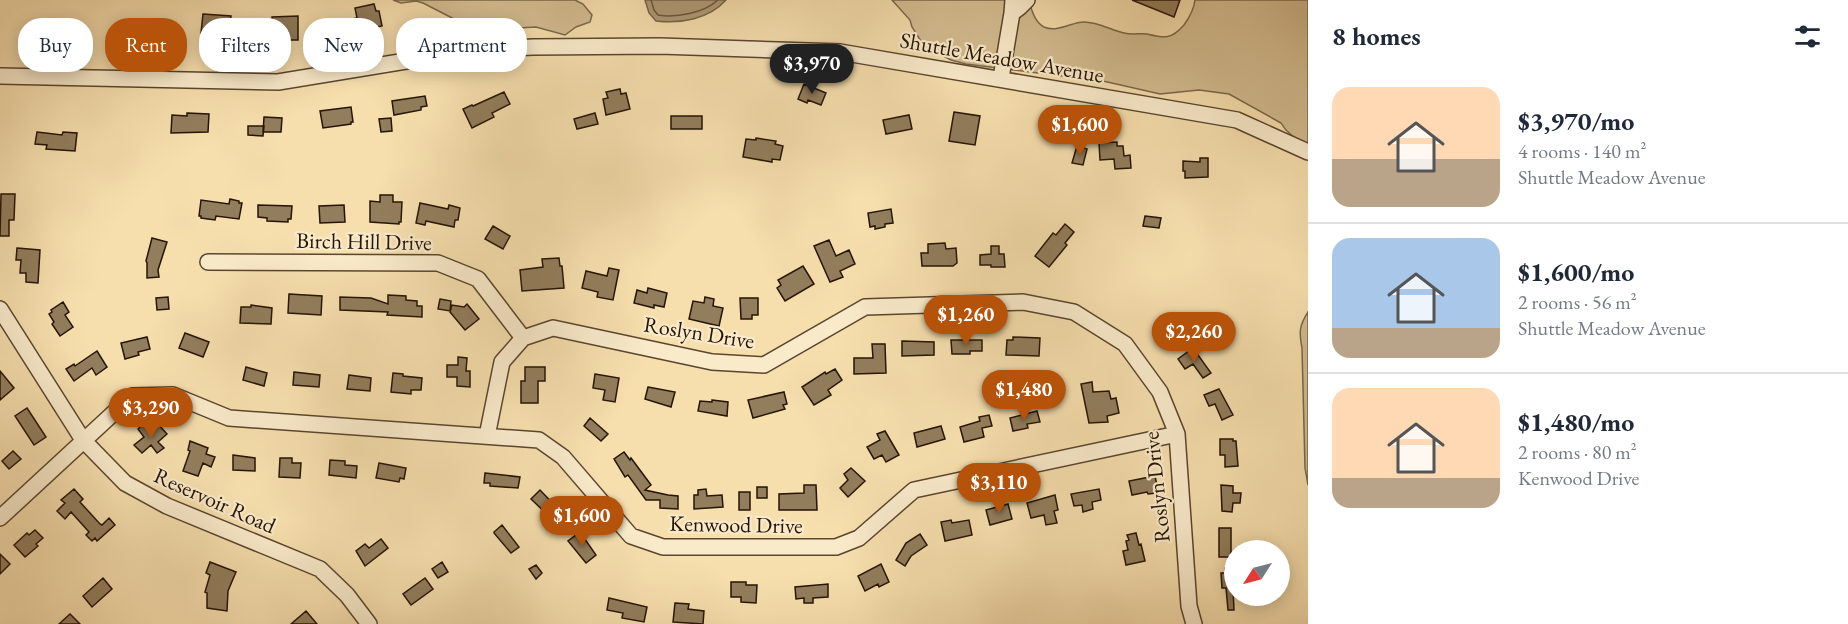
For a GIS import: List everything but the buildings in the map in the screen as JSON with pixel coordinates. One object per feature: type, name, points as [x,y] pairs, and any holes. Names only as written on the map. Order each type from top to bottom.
[{"type":"street","points":[[1000,78],[1012,6],[1020,7],[1027,0]]},
{"type":"street","name":"Shuttle Meadow Avenue","points":[[0,76],[278,82],[473,50],[660,46],[840,52],[1237,120],[1308,152]]},
{"type":"street","name":"Birch Hill Drive","points":[[208,262],[438,263],[478,279],[522,338]]},
{"type":"street","name":"Roslyn Drive","points":[[522,338],[553,328],[712,362],[764,365],[865,307],[1023,302],[1074,312],[1125,344],[1160,392],[1177,434],[1190,606],[1194,624]]},
{"type":"street","name":"Reservoir Road","points":[[0,309],[83,440],[125,483],[167,506],[320,569],[347,595],[369,624]]},
{"type":"street","points":[[487,436],[502,362],[522,338]]},
{"type":"street","name":"Kenwood Drive","points":[[0,518],[132,396],[173,396],[229,418],[539,440],[563,457],[631,536],[663,547],[836,547],[858,538],[914,490],[1177,434]]},
{"type":"shaded area","points":[[393,0],[575,0],[583,4],[592,15],[590,22],[576,27],[565,35],[536,27],[527,28],[527,18],[452,18],[423,3],[416,1],[401,3]]},
{"type":"shaded area","points":[[892,0],[1028,0],[1038,22],[1049,29],[1089,22],[1124,33],[1167,37],[1184,25],[1194,7],[1195,0],[1308,0],[1308,145],[1293,136],[1281,123],[1229,94],[1199,90],[1160,94],[1103,81],[966,64],[951,60],[924,46],[910,20]]},
{"type":"shaded area","points":[[1308,312],[1308,485],[1305,468],[1300,333],[1301,325]]},
{"type":"water","points":[[645,0],[726,0],[703,16],[685,21],[665,22],[656,21],[649,13]]}]
